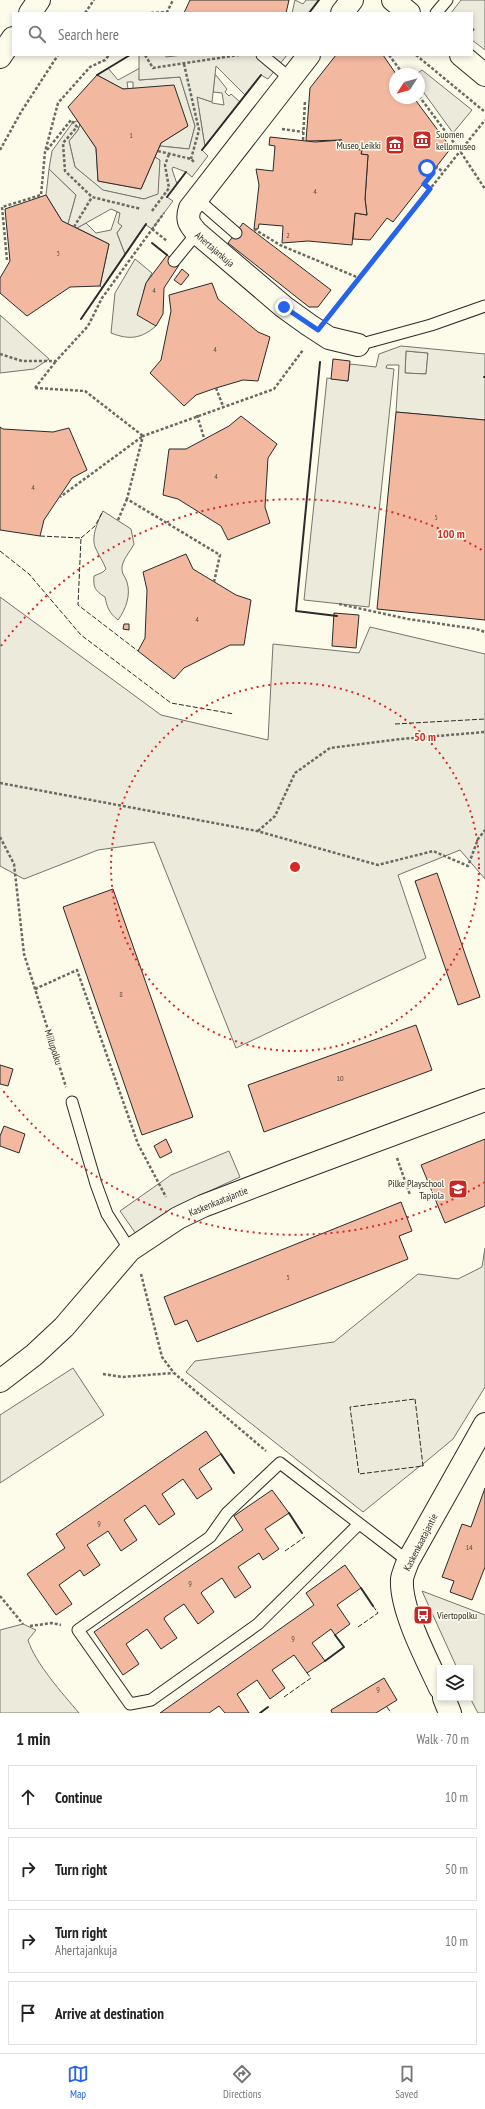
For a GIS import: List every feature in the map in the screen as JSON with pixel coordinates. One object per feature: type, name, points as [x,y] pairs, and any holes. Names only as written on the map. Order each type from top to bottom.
[{"type":"street","points":[[31,12],[39,0]]},
{"type":"street","points":[[343,12],[352,0]]},
{"type":"street","points":[[393,0],[408,12]]},
{"type":"street","points":[[0,57],[12,39]]},
{"type":"street","name":"Ahertajankuja","points":[[309,56],[197,198],[190,208],[187,218],[189,224],[197,234],[284,307],[329,338],[358,345]]},
{"type":"street","points":[[462,56],[485,75]]},
{"type":"street","name":"Kaskenkaatajantie","points":[[0,1380],[34,1354],[64,1327],[130,1250],[178,1218],[203,1206],[485,1100]]},
{"type":"street","name":"Kaskenkaatajantie","points":[[437,1681],[403,1599],[402,1578],[408,1561],[485,1424]]},
{"type":"street","points":[[445,1701],[450,1713]]},
{"type":"lane","points":[[437,12],[447,0]]},
{"type":"lane","points":[[263,56],[291,79]]},
{"type":"lane","points":[[197,198],[236,233]]},
{"type":"lane","points":[[174,261],[197,234]]},
{"type":"lane","points":[[358,345],[431,325],[485,306]]},
{"type":"lane","points":[[72,1102],[96,1184],[107,1214],[130,1250]]},
{"type":"lane","points":[[359,1524],[258,1624],[151,1700],[130,1704],[78,1630],[210,1537],[227,1513],[280,1463],[408,1561]]},
{"type":"path","points":[[86,12],[94,0]]},
{"type":"path","points":[[167,12],[173,0]]},
{"type":"path","points":[[0,150],[21,112],[57,56]]},
{"type":"path","points":[[7,260],[2,207],[41,195],[45,152],[58,104],[90,67],[105,60],[108,56]]},
{"type":"path","points":[[146,56],[153,68],[233,56]]},
{"type":"path","points":[[390,56],[399,68]]},
{"type":"path","points":[[417,56],[485,112]]},
{"type":"path","points":[[184,64],[199,130],[191,159]]},
{"type":"path","points":[[303,140],[305,97]]},
{"type":"path","points":[[425,104],[460,151],[485,189]]},
{"type":"path","points":[[45,152],[71,120],[77,127],[63,143],[65,172],[92,197],[141,208]]},
{"type":"path","points":[[60,497],[143,436],[197,415],[274,389],[358,278],[485,120]]},
{"type":"path","points":[[275,128],[303,132]]},
{"type":"path","points":[[158,151],[191,159],[200,167]]},
{"type":"path","points":[[152,211],[169,188],[165,165],[170,154]]},
{"type":"path","points":[[430,189],[424,184],[438,167],[443,172]]},
{"type":"path","points":[[427,168],[433,173]]},
{"type":"path","points":[[74,227],[92,197]]},
{"type":"path","points":[[248,224],[280,245],[358,278]]},
{"type":"path","points":[[88,326],[56,361],[35,388],[86,391],[143,436]]},
{"type":"path","points":[[0,354],[22,361],[56,361]]},
{"type":"path","points":[[216,388],[223,406]]},
{"type":"path","points":[[197,415],[204,438]]},
{"type":"path","points":[[118,520],[127,499],[143,436]]},
{"type":"path","points":[[127,499],[220,555],[214,582]]},
{"type":"path","points":[[339,604],[408,619],[476,629],[485,632]]},
{"type":"path","points":[[257,831],[275,816],[295,773],[330,748],[400,739],[485,732]]},
{"type":"path","points":[[0,783],[257,831],[378,865],[433,851],[468,866],[478,838],[485,830]]},
{"type":"path","name":"Miilupolku","points":[[0,837],[14,864],[24,954],[72,1102]]},
{"type":"path","points":[[35,989],[77,970],[138,1144],[178,1218]]},
{"type":"path","points":[[389,1136],[410,1195]]},
{"type":"path","points":[[130,1250],[138,1263],[162,1357],[174,1373],[280,1463]]},
{"type":"path","points":[[103,1374],[122,1377],[174,1373]]},
{"type":"path","points":[[0,1596],[23,1624]]},
{"type":"path","points":[[30,1626],[52,1623],[78,1630]]},
{"type":"shaded area","points":[[295,0],[303,4],[306,0],[319,0],[310,12],[292,12]]},
{"type":"shaded area","points":[[461,0],[485,0],[485,50],[473,41],[473,12],[452,12]]},
{"type":"shaded area","points":[[139,56],[286,56],[268,79],[261,75],[245,95],[216,66],[212,102],[197,97],[205,147],[202,150],[208,156],[192,177],[186,172],[173,167],[172,169],[177,184],[167,197],[173,201],[152,229],[146,225],[125,254],[117,233],[122,226],[118,223],[120,213],[111,209],[77,228],[68,224],[76,195],[49,169],[52,151],[73,122],[77,121],[80,124],[78,130],[69,141],[75,167],[103,190],[144,199],[158,194],[160,160],[155,157],[160,146],[189,149],[195,126],[180,77],[139,80]]},
{"type":"shaded area","points":[[108,68],[118,80],[140,68],[139,80],[180,77],[195,126],[189,149],[160,146],[161,143],[188,126],[133,88],[133,82],[127,82],[128,89],[123,89],[97,75]]},
{"type":"shaded area","points":[[425,72],[472,110],[453,133],[425,94]]},
{"type":"shaded area","points":[[215,74],[227,89],[225,92],[229,96],[231,94],[240,102],[205,147],[197,97],[212,103],[224,105],[222,93],[213,92]]},
{"type":"shaded area","points":[[80,124],[96,148],[98,181],[141,189],[155,157],[160,160],[159,194],[144,199],[102,190],[75,167],[69,141],[78,130]]},
{"type":"shaded area","points":[[49,169],[76,195],[68,224],[62,221],[46,195]]},
{"type":"shaded area","points":[[117,212],[120,213],[122,226],[117,233],[125,254],[102,288],[100,286],[109,244],[77,228],[86,223],[96,233],[111,230]]},
{"type":"shaded area","points":[[135,259],[152,273],[147,281],[144,300],[156,326],[140,336],[124,337],[111,333],[115,293]]},
{"type":"shaded area","points":[[0,315],[49,359],[34,369],[0,373]]},
{"type":"shaded area","points":[[401,346],[485,354],[485,420],[396,412],[399,365],[387,365],[386,368],[394,369],[369,607],[304,600],[327,378],[348,381],[350,364],[376,367],[379,354]],"holes":[[[406,351],[428,353],[426,374],[405,373]]]},
{"type":"shaded area","points":[[406,351],[428,353],[426,374],[405,373]]},
{"type":"shaded area","points":[[103,511],[131,529],[134,544],[124,560],[122,567],[122,572],[128,587],[128,597],[125,607],[118,620],[110,612],[105,597],[97,591],[94,583],[94,576],[106,569],[94,545],[95,530]]},
{"type":"shaded area","points":[[0,597],[161,715],[268,740],[273,644],[359,653],[370,627],[485,654],[485,879],[460,850],[398,875],[426,958],[236,1048],[154,842],[98,850],[24,879],[0,866]]},
{"type":"shaded area","points":[[229,1151],[240,1177],[179,1205],[136,1234],[120,1211],[171,1175]]},
{"type":"shaded area","points":[[485,1248],[485,1387],[453,1439],[423,1464],[423,1466],[420,1466],[363,1512],[186,1372],[195,1361],[334,1342],[418,1274],[458,1279],[482,1267]]},
{"type":"shaded area","points":[[73,1368],[104,1415],[0,1483],[0,1415]]},
{"type":"shaded area","points":[[422,1591],[485,1615],[485,1713],[478,1713],[472,1701],[473,1701],[473,1665],[456,1665]]},
{"type":"shaded area","points":[[23,1624],[36,1630],[28,1640],[32,1649],[50,1678],[79,1713],[0,1713],[0,1630]]},
{"type":"building","points":[[190,0],[289,0],[286,12],[184,12]]},
{"type":"building","name":"Museo Leikki","points":[[335,56],[384,56],[392,68],[389,68],[389,104],[418,104],[451,148],[393,222],[387,218],[370,240],[353,239],[355,213],[367,215],[365,199],[368,155],[361,154],[362,150],[341,148],[342,140],[306,141],[310,88]]},
{"type":"building","points":[[97,75],[123,89],[174,85],[188,126],[161,143],[141,189],[98,181],[96,148],[68,107]]},
{"type":"building","points":[[270,137],[315,142],[342,140],[341,148],[362,150],[361,154],[368,155],[365,199],[367,215],[355,213],[352,245],[308,241],[282,243],[283,226],[259,224],[258,229],[254,229],[259,185],[256,169],[273,171],[275,146],[269,145]]},
{"type":"building","points":[[46,195],[62,221],[109,244],[100,286],[70,287],[27,316],[0,293],[0,278],[10,261],[5,209]]},
{"type":"building","points":[[243,223],[331,290],[318,307],[309,307],[228,243]]},
{"type":"building","points":[[167,255],[179,265],[164,288],[163,314],[156,326],[137,315],[146,283]]},
{"type":"building","points":[[182,269],[189,275],[181,285],[174,280]]},
{"type":"building","points":[[212,283],[218,299],[258,332],[270,337],[258,381],[243,380],[216,388],[196,395],[184,406],[150,373],[161,360],[171,311],[169,295]]},
{"type":"building","points":[[333,359],[350,361],[348,381],[331,379]]},
{"type":"building","points":[[396,412],[485,420],[485,620],[377,609]]},
{"type":"building","points":[[241,416],[277,444],[268,458],[265,507],[270,523],[228,540],[221,526],[178,499],[163,495],[169,449],[186,449],[229,426]]},
{"type":"building","points":[[0,427],[3,429],[53,432],[69,428],[87,470],[72,478],[44,520],[40,536],[0,530]]},
{"type":"building","points":[[186,554],[193,569],[236,595],[251,600],[244,645],[230,645],[184,668],[174,679],[138,651],[145,638],[147,590],[143,572]]},
{"type":"building","points":[[334,613],[359,615],[356,648],[332,646]]},
{"type":"building","points":[[124,624],[129,624],[129,630],[123,629]]},
{"type":"building","points":[[437,873],[480,997],[458,1005],[415,881]]},
{"type":"building","points":[[113,889],[193,1117],[142,1135],[63,907]]},
{"type":"building","points":[[416,1025],[432,1070],[264,1132],[248,1085]]},
{"type":"building","points":[[0,1065],[13,1069],[8,1086],[0,1084]]},
{"type":"building","points":[[4,1126],[25,1134],[19,1153],[0,1146],[0,1136]]},
{"type":"building","points":[[166,1139],[172,1152],[160,1158],[154,1146]]},
{"type":"building","name":"Pilke Playschool Tapiola","points":[[485,1139],[485,1206],[445,1223],[421,1165]]},
{"type":"building","points":[[401,1202],[412,1231],[399,1236],[408,1259],[197,1342],[187,1320],[175,1325],[164,1297]]},
{"type":"building","points":[[206,1431],[221,1454],[199,1469],[212,1489],[197,1499],[183,1479],[162,1494],[175,1514],[159,1525],[145,1505],[124,1520],[137,1540],[121,1551],[108,1531],[87,1545],[100,1565],[84,1576],[80,1570],[59,1585],[72,1604],[56,1615],[27,1574],[65,1548],[56,1534]]},
{"type":"building","points":[[485,1488],[485,1567],[472,1600],[450,1592],[454,1581],[442,1577],[462,1524],[471,1527]]},
{"type":"building","points":[[272,1490],[289,1513],[265,1529],[279,1549],[263,1560],[259,1553],[238,1567],[251,1587],[235,1598],[222,1578],[201,1593],[214,1612],[198,1624],[184,1604],[165,1617],[164,1619],[177,1638],[161,1649],[147,1629],[126,1644],[139,1664],[123,1675],[94,1632],[243,1530],[234,1516]]},
{"type":"building","points":[[345,1565],[361,1588],[337,1605],[350,1624],[335,1635],[331,1629],[312,1643],[325,1661],[307,1673],[294,1655],[272,1670],[285,1688],[270,1699],[257,1680],[237,1694],[249,1713],[225,1713],[219,1706],[209,1713],[160,1713],[314,1605],[306,1593]]},
{"type":"building","points":[[384,1678],[397,1700],[376,1713],[332,1713],[331,1710]]},
{"type":"fence","points":[[81,538],[95,526],[103,511]]},
{"type":"fence","points":[[40,536],[81,538],[78,605],[138,651]]},
{"type":"fence","points":[[0,551],[29,574],[81,635],[171,703],[234,714]]},
{"type":"fence","points":[[395,724],[485,719]]},
{"type":"fence","points":[[415,1399],[423,1466],[359,1474],[350,1407],[415,1399]]},
{"type":"fence","points":[[285,1551],[305,1537]]},
{"type":"fence","points":[[358,1627],[378,1613],[373,1606]]},
{"type":"fence","points":[[284,1697],[311,1678],[307,1673]]},
{"type":"fence","points":[[387,1707],[391,1713]]},
{"type":"wall","points":[[310,12],[319,0]]},
{"type":"wall","points":[[97,75],[128,56]]},
{"type":"wall","points":[[202,150],[261,75]]},
{"type":"wall","points":[[167,197],[186,172]]},
{"type":"wall","points":[[81,319],[146,224]]},
{"type":"wall","points":[[152,243],[167,255]]},
{"type":"wall","points":[[320,362],[296,611],[337,616]]},
{"type":"wall","points":[[221,1454],[234,1473]]},
{"type":"wall","points":[[289,1513],[302,1533]]},
{"type":"wall","points":[[361,1588],[373,1606]]},
{"type":"wall","points":[[325,1661],[344,1647],[335,1635]]},
{"type":"wall","points":[[260,1713],[268,1707]]},
{"type":"place","name":"Suomen kellomuseo","points":[[422,140]]},
{"type":"place","name":"Museo Leikki","points":[[395,145]]},
{"type":"place","name":"Pilke Playschool Tapiola","points":[[458,1189]]},
{"type":"place","name":"Viertopolku","points":[[423,1615]]},
{"type":"route","points":[[284,307],[318,330],[430,189],[424,184],[433,173],[427,168]]}]
